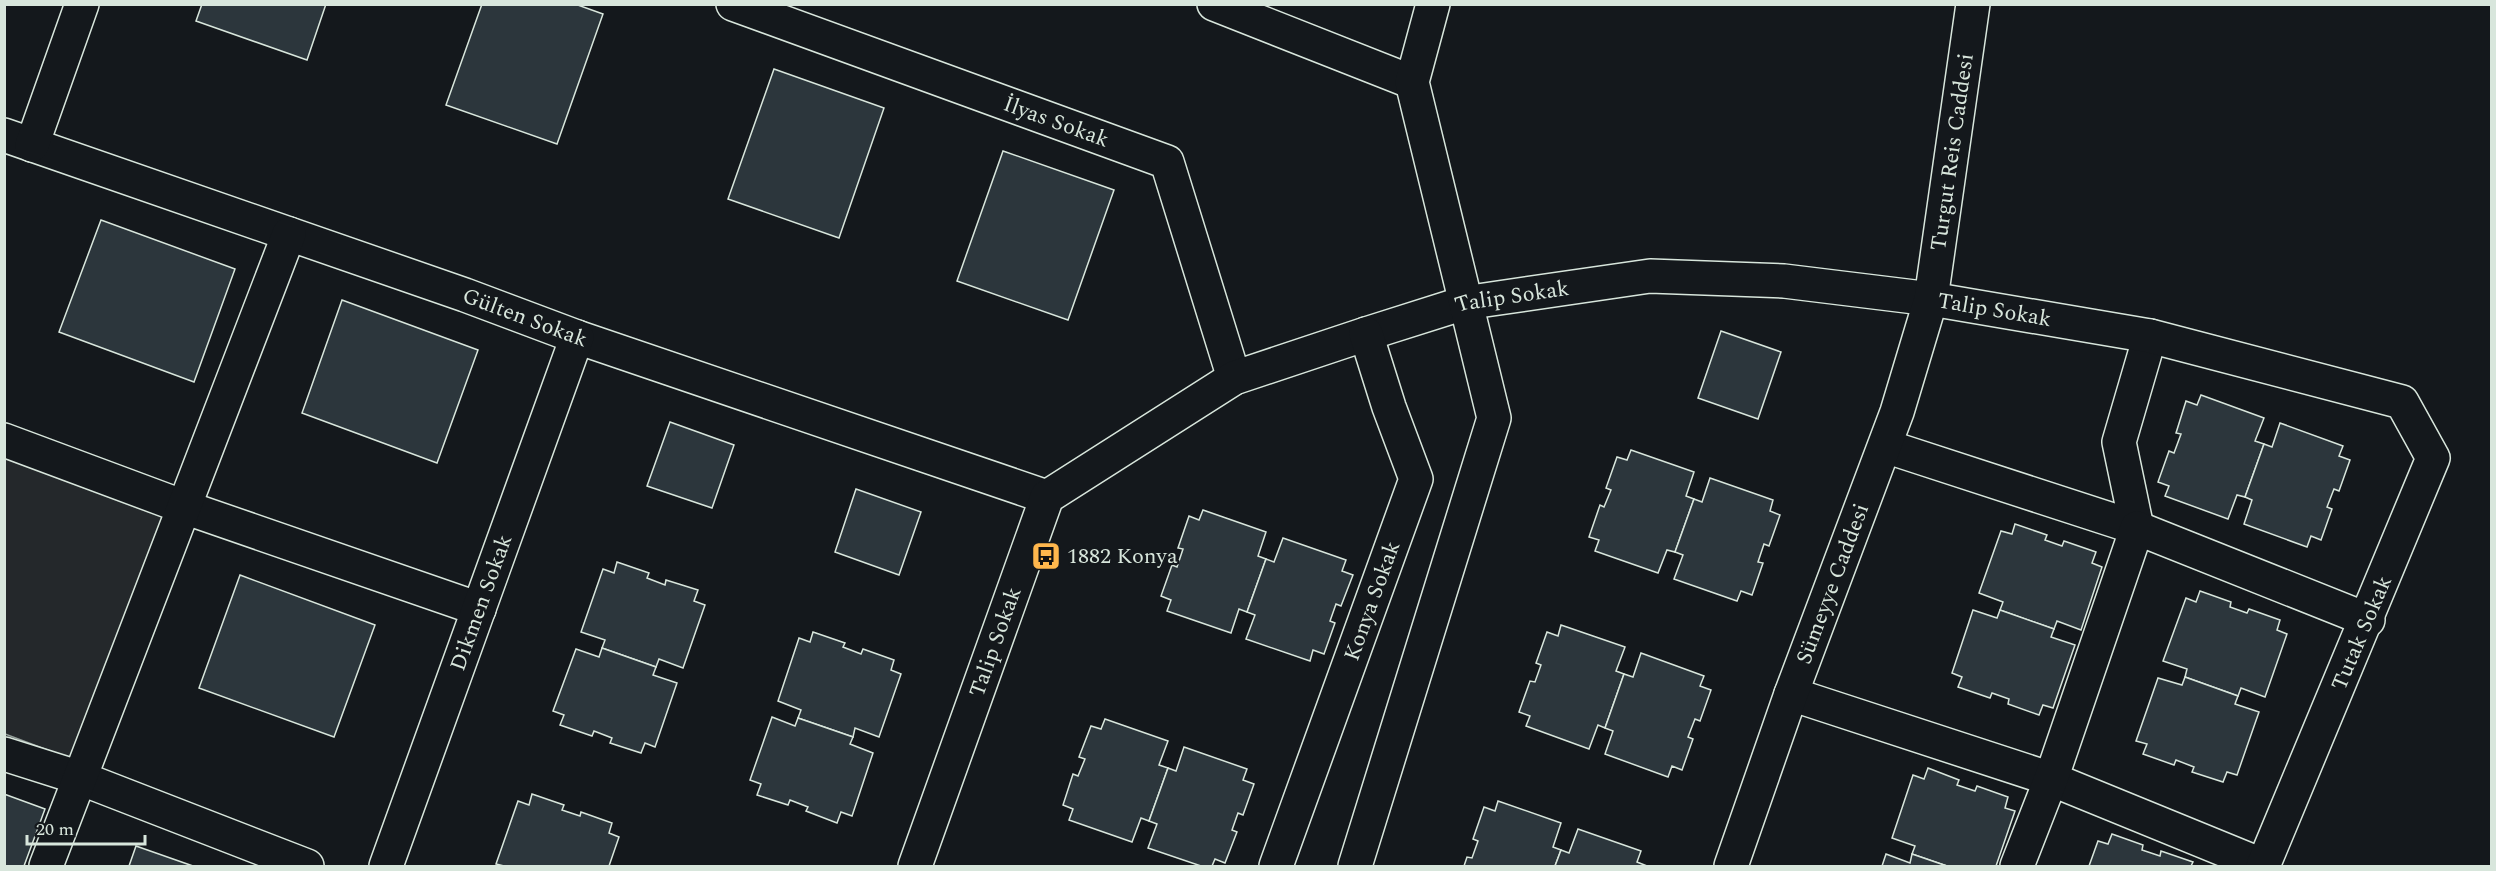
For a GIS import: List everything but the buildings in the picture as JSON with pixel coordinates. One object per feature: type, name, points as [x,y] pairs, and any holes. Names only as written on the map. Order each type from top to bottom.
[{"type":"street","points":[[18,140],[82,4]]},
{"type":"street","name":"İlyas Sokak","points":[[733,4],[1167,162],[1234,378]]},
{"type":"street","points":[[1214,4],[1412,82]]},
{"type":"street","points":[[1355,867],[1494,418],[1464,303],[1412,82],[1433,4]]},
{"type":"street","name":"Turgut Reis Caddesi","points":[[1931,299],[1973,4]]},
{"type":"street","name":"Gülten Sokak","points":[[18,140],[465,295],[577,337],[1047,497]]},
{"type":"street","points":[[46,867],[289,234]]},
{"type":"street","name":"Talip Sokak","points":[[915,867],[1047,497],[1234,378],[1464,303],[1650,276],[1784,281],[1931,299],[2150,336],[2402,402]]},
{"type":"street","name":"Sümeyye Caddesi","points":[[1731,867],[1791,694],[1885,446],[1931,299]]},
{"type":"street","name":"Konya Sokak","points":[[1276,867],[1416,479],[1389,407],[1366,334]]},
{"type":"street","points":[[2017,867],[2051,779],[2137,528],[2119,442],[2150,336]]},
{"type":"street","name":"Dikmen Sokak","points":[[386,867],[577,337]]},
{"type":"street","name":"Tutak Sokak","points":[[2263,866],[2433,458],[2402,402]]},
{"type":"street","points":[[4,440],[184,507],[479,609]]},
{"type":"street","points":[[1885,446],[2137,528],[2367,620]]},
{"type":"street","points":[[1791,694],[2051,779],[2263,866]]},
{"type":"street","points":[[4,754],[80,778],[307,867]]},
{"type":"shaded area","points":[[4,455],[173,517],[82,763],[5,734]]},
{"type":"place","name":"1882 Konya","points":[[1046,556]]}]
